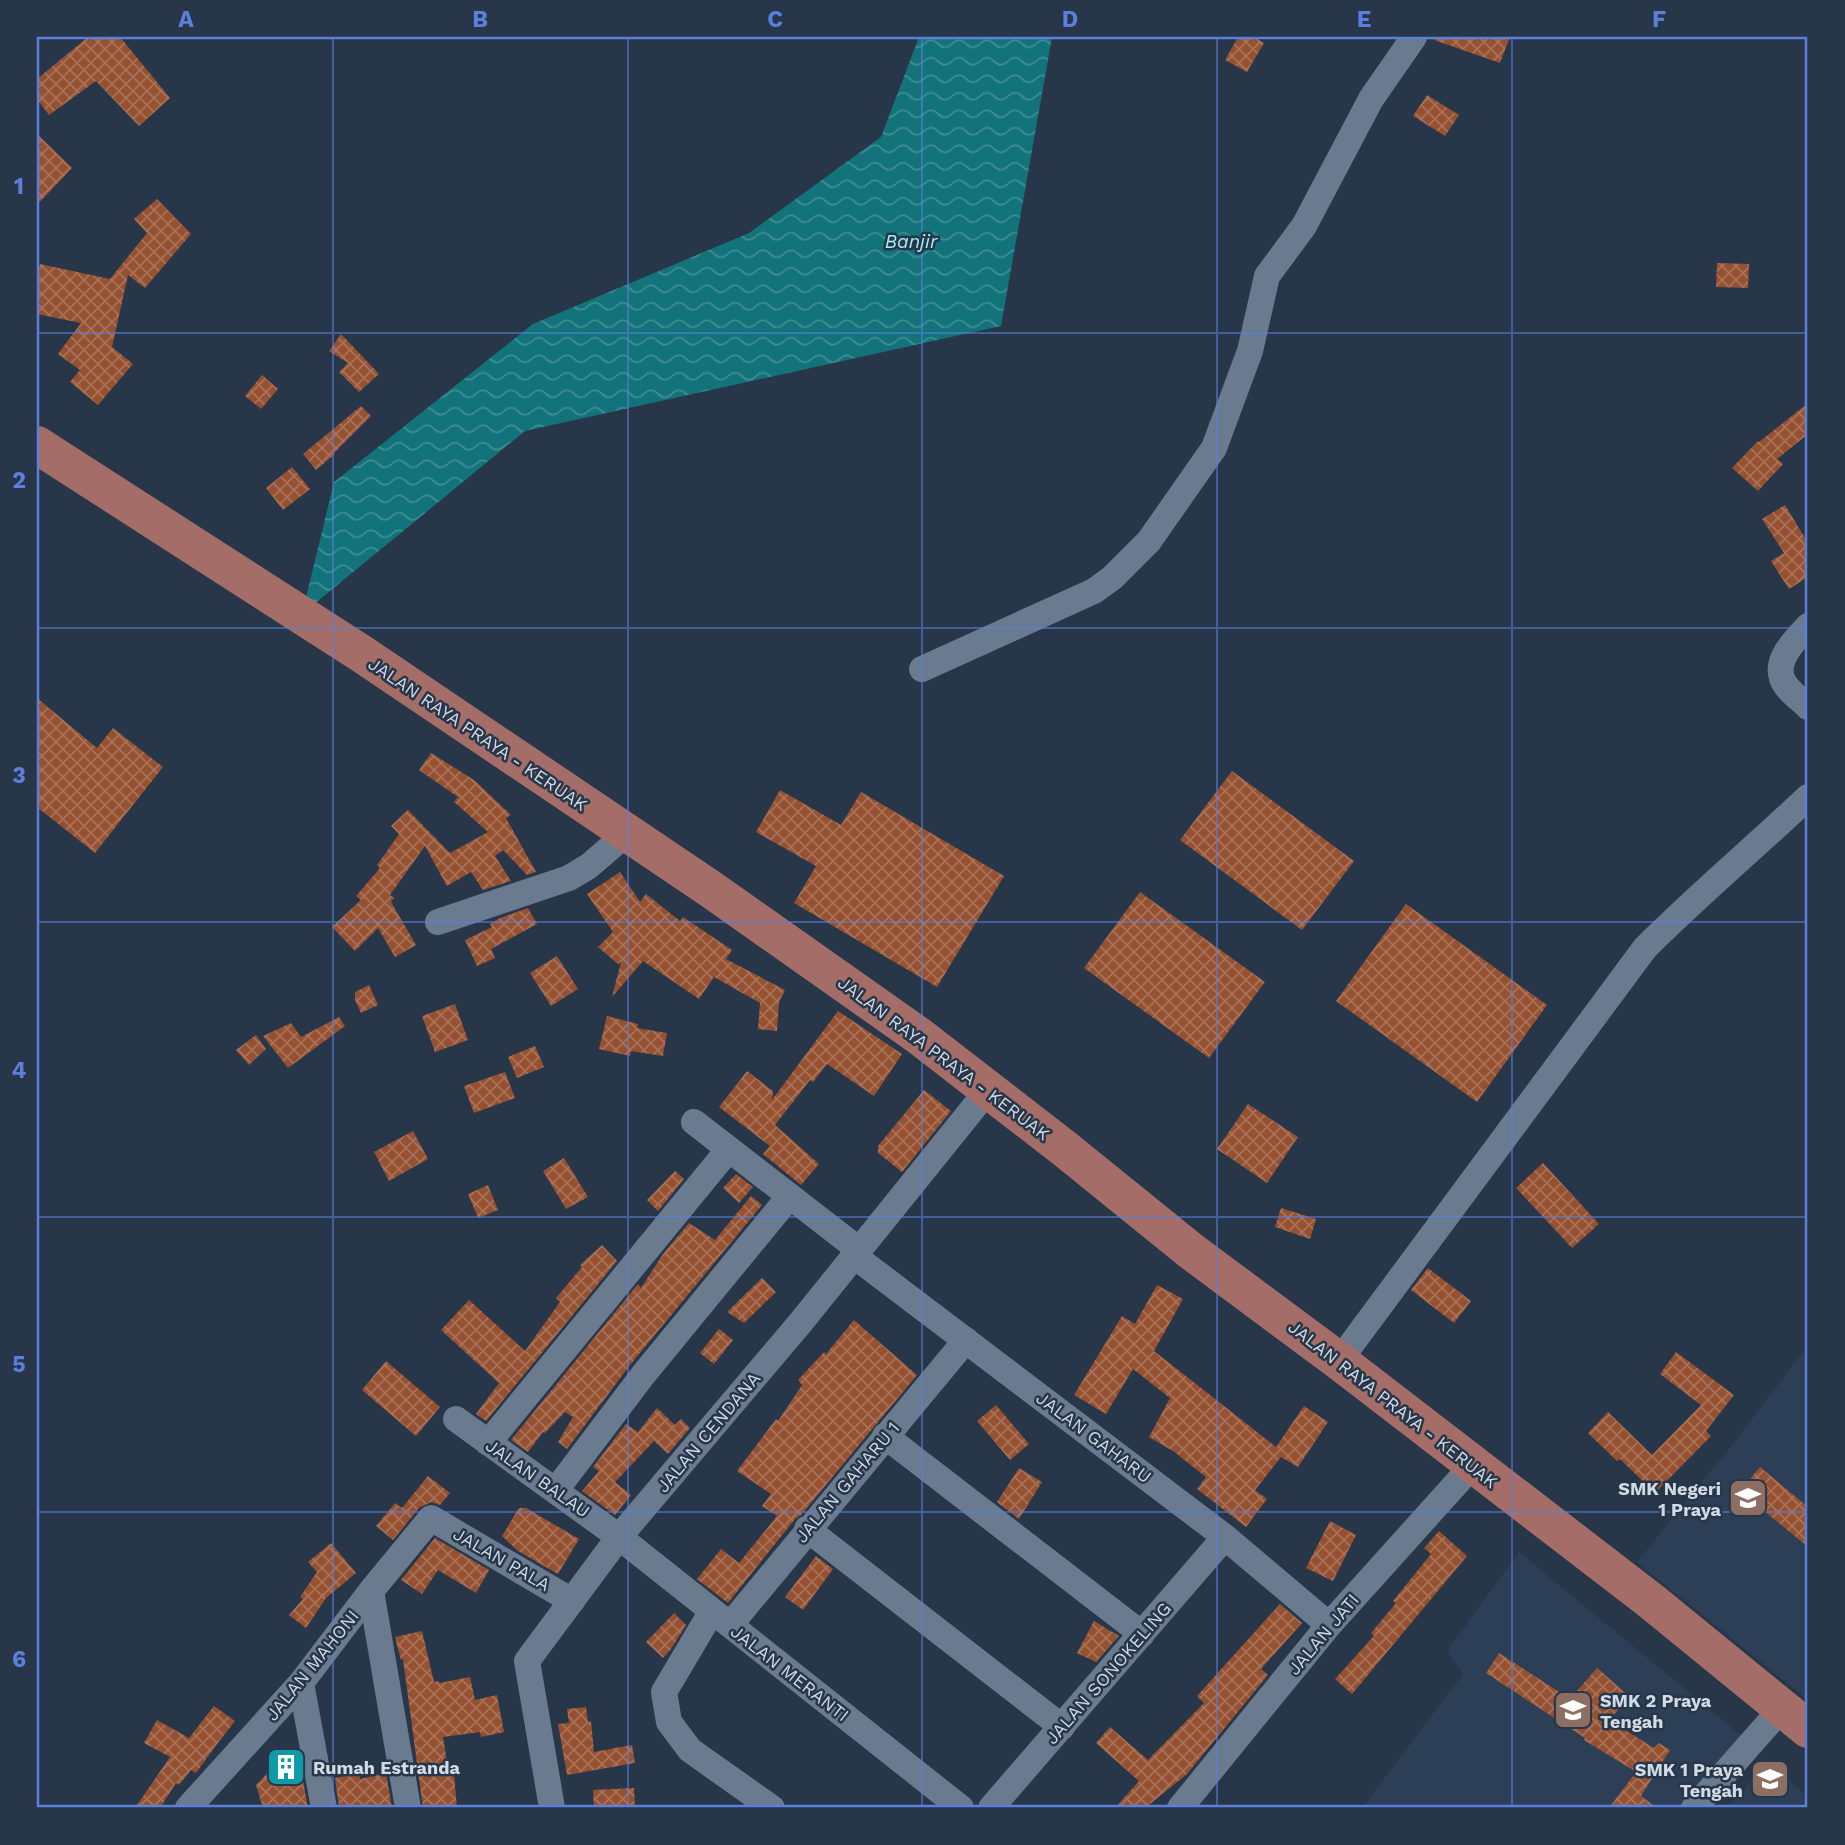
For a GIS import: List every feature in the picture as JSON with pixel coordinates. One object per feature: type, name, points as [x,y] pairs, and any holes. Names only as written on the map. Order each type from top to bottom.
[{"type":"main road","name":"JALAN RAYA PRAYA - KERUAK","points":[[37,445],[362,654],[712,890],[919,1036],[1191,1251],[1651,1601],[1795,1718]]},
{"type":"street","points":[[922,669],[1094,591],[1112,578],[1149,541],[1214,448],[1250,351],[1267,276],[1304,226],[1371,99],[1414,37]]},
{"type":"street","points":[[1808,626],[1789,650],[1780,667],[1784,683],[1808,706]]},
{"type":"street","points":[[1339,1361],[1645,948],[1808,797]]},
{"type":"street","points":[[438,922],[569,878],[589,866],[626,834]]},
{"type":"street","name":"JALAN CENDANA","points":[[552,1808],[527,1661],[620,1537],[793,1332],[988,1090]]},
{"type":"street","name":"JALAN GAHARU","points":[[694,1122],[966,1340],[1225,1537],[1329,1625]]},
{"type":"street","points":[[488,1443],[729,1149]]},
{"type":"street","points":[[556,1490],[643,1375],[789,1197]]},
{"type":"street","name":"JALAN GAHARU 1","points":[[772,1808],[690,1750],[669,1722],[664,1692],[721,1618],[807,1529],[966,1340]]},
{"type":"street","name":"JALAN BALAU","points":[[456,1419],[620,1537]]},
{"type":"street","points":[[885,1436],[1142,1634]]},
{"type":"street","name":"JALAN JATI","points":[[1180,1808],[1329,1625],[1472,1465]]},
{"type":"street","name":"JALAN MAHONI","points":[[188,1808],[301,1683],[431,1518]]},
{"type":"street","name":"JALAN PALA","points":[[431,1518],[572,1601]]},
{"type":"street","points":[[807,1529],[1062,1727]]},
{"type":"street","name":"JALAN MERANTI","points":[[620,1537],[961,1808]]},
{"type":"street","name":"JALAN SONOKELING","points":[[991,1808],[1225,1537]]},
{"type":"street","points":[[371,1591],[408,1808]]},
{"type":"street","points":[[301,1683],[324,1808]]},
{"type":"street","points":[[1694,1808],[1795,1718]]},
{"type":"shaded area","name":"SMK Negeri 1 Praya","points":[[1808,1345],[1808,1700],[1637,1562],[1740,1435]]},
{"type":"shaded area","name":"SMK 2 Praya Tengah","points":[[1519,1552],[1753,1745],[1698,1808],[1362,1808],[1463,1674],[1447,1651]]},
{"type":"shaded area","name":"SMK 1 Praya Tengah","points":[[1767,1761],[1808,1797],[1808,1808],[1727,1808]]},
{"type":"water","name":"Banjir","points":[[919,37],[1052,37],[1001,326],[525,431],[302,614],[334,482],[533,324],[749,233],[881,137]]},
{"type":"building","points":[[88,37],[120,37],[170,98],[139,126],[96,81],[49,115],[37,99],[37,79]]},
{"type":"building","points":[[1238,37],[1254,37],[1264,43],[1247,72],[1225,60]]},
{"type":"building","points":[[1434,37],[1510,37],[1500,63],[1434,40]]},
{"type":"building","points":[[1427,95],[1459,115],[1445,136],[1413,116]]},
{"type":"building","points":[[37,134],[72,168],[37,205]]},
{"type":"building","points":[[157,199],[191,234],[145,288],[128,275],[112,347],[133,364],[98,405],[70,382],[80,370],[58,354],[81,323],[37,314],[37,278],[40,264],[110,279],[147,233],[134,219]]},
{"type":"building","points":[[1717,263],[1749,264],[1748,288],[1716,287]]},
{"type":"building","points":[[341,334],[379,374],[359,392],[339,372],[348,363],[329,351]]},
{"type":"building","points":[[262,375],[278,389],[261,409],[245,396]]},
{"type":"building","points":[[1808,403],[1808,434],[1777,459],[1783,464],[1758,491],[1732,468],[1758,441]]},
{"type":"building","points":[[361,406],[371,416],[316,470],[303,454]]},
{"type":"building","points":[[292,467],[310,489],[283,510],[266,488]]},
{"type":"building","points":[[1785,505],[1808,543],[1808,577],[1789,589],[1771,561],[1784,553],[1762,519]]},
{"type":"building","points":[[37,698],[97,748],[113,728],[163,767],[95,853],[37,807]]},
{"type":"building","points":[[431,753],[474,780],[511,815],[506,818],[536,872],[527,875],[503,850],[495,856],[511,881],[483,890],[471,872],[447,886],[425,846],[390,895],[394,898],[391,902],[416,945],[395,957],[378,928],[355,951],[332,927],[361,900],[356,896],[380,868],[377,865],[399,834],[391,826],[408,810],[450,853],[488,832],[454,802],[458,797],[419,770]]},
{"type":"building","points":[[1232,771],[1354,861],[1302,930],[1180,840]]},
{"type":"building","points":[[780,790],[841,825],[861,792],[1004,876],[937,987],[794,903],[816,866],[756,832]]},
{"type":"building","points":[[620,872],[640,902],[646,894],[680,921],[683,917],[732,950],[726,959],[785,990],[779,1002],[777,1031],[758,1029],[760,1003],[714,977],[699,999],[643,961],[612,997],[621,962],[618,964],[598,947],[613,932],[587,894]]},
{"type":"building","points":[[1140,892],[1265,982],[1209,1058],[1084,968]]},
{"type":"building","points":[[1406,904],[1547,1005],[1477,1102],[1336,1001]]},
{"type":"building","points":[[528,908],[537,924],[491,949],[495,958],[477,966],[465,940],[492,927],[490,924],[500,918]]},
{"type":"building","points":[[557,956],[578,989],[551,1006],[530,973]]},
{"type":"building","points":[[369,985],[378,1005],[361,1013],[355,1000],[355,992]]},
{"type":"building","points":[[455,1004],[468,1040],[435,1052],[422,1016]]},
{"type":"building","points":[[838,1011],[902,1054],[874,1096],[827,1064],[813,1082],[810,1080],[775,1125],[819,1164],[801,1185],[763,1154],[770,1146],[719,1107],[747,1071],[773,1091],[772,1100]]},
{"type":"building","points":[[607,1016],[638,1024],[637,1028],[667,1033],[663,1056],[631,1051],[630,1056],[599,1049]]},
{"type":"building","points":[[339,1017],[345,1026],[288,1068],[263,1036],[291,1023],[301,1037]]},
{"type":"building","points":[[256,1035],[266,1049],[249,1065],[236,1050]]},
{"type":"building","points":[[535,1046],[544,1067],[517,1078],[508,1057]]},
{"type":"building","points":[[505,1072],[515,1098],[474,1113],[464,1086]]},
{"type":"building","points":[[924,1090],[951,1111],[902,1172],[878,1153],[878,1146]]},
{"type":"building","points":[[1248,1104],[1298,1137],[1267,1183],[1217,1149]]},
{"type":"building","points":[[413,1131],[428,1159],[389,1181],[374,1152]]},
{"type":"building","points":[[564,1158],[588,1197],[566,1209],[543,1171]]},
{"type":"building","points":[[1543,1163],[1599,1224],[1572,1248],[1516,1188]]},
{"type":"building","points":[[675,1171],[684,1179],[658,1211],[647,1200]]},
{"type":"building","points":[[736,1174],[753,1187],[739,1203],[723,1188]]},
{"type":"building","points":[[488,1185],[498,1210],[478,1218],[468,1194]]},
{"type":"building","points":[[751,1196],[762,1205],[630,1365],[567,1449],[558,1442],[573,1417],[565,1412],[543,1432],[528,1452],[511,1440],[638,1284],[641,1288],[663,1254],[689,1223],[715,1240]]},
{"type":"building","points":[[1281,1208],[1316,1219],[1310,1239],[1275,1227]]},
{"type":"building","points":[[602,1245],[617,1261],[486,1421],[476,1414],[499,1383],[441,1330],[469,1300],[525,1351],[560,1302],[556,1298],[582,1267],[580,1265]]},
{"type":"building","points":[[1428,1268],[1471,1301],[1454,1323],[1411,1290]]},
{"type":"building","points":[[762,1278],[776,1292],[744,1323],[727,1312]]},
{"type":"building","points":[[1157,1285],[1183,1299],[1154,1351],[1276,1447],[1304,1406],[1328,1422],[1298,1467],[1281,1457],[1255,1490],[1267,1499],[1246,1527],[1197,1489],[1206,1477],[1173,1451],[1149,1437],[1170,1398],[1133,1369],[1106,1414],[1074,1395],[1122,1316],[1135,1324]]},
{"type":"building","points":[[854,1320],[917,1375],[728,1603],[697,1579],[721,1549],[739,1563],[777,1516],[762,1506],[771,1494],[737,1471],[776,1419],[778,1421],[802,1385],[798,1380],[824,1352],[826,1354]]},
{"type":"building","points":[[719,1329],[733,1340],[714,1364],[700,1353]]},
{"type":"building","points":[[1676,1352],[1734,1395],[1706,1431],[1711,1436],[1655,1493],[1588,1433],[1608,1412],[1652,1455],[1701,1405],[1660,1374]]},
{"type":"building","points":[[386,1361],[440,1407],[416,1436],[362,1390]]},
{"type":"building","points":[[996,1405],[1029,1444],[1010,1460],[977,1421]]},
{"type":"building","points":[[657,1408],[675,1425],[681,1419],[690,1428],[668,1454],[654,1441],[615,1482],[631,1495],[615,1515],[582,1491],[599,1471],[593,1467],[626,1424],[638,1432]]},
{"type":"building","points":[[1760,1467],[1808,1507],[1808,1547],[1740,1491]]},
{"type":"building","points":[[1019,1468],[1042,1482],[1019,1519],[997,1502]]},
{"type":"building","points":[[428,1476],[450,1493],[440,1505],[431,1502],[419,1508],[393,1540],[376,1526],[395,1503],[402,1508]]},
{"type":"building","points":[[519,1508],[526,1508],[579,1539],[558,1574],[518,1551],[502,1536]]},
{"type":"building","points":[[1330,1521],[1356,1535],[1333,1581],[1306,1568]]},
{"type":"building","points":[[1439,1531],[1467,1556],[1352,1694],[1335,1679],[1374,1636],[1371,1633],[1396,1603],[1393,1601],[1431,1554],[1424,1548]]},
{"type":"building","points":[[435,1538],[489,1570],[476,1593],[438,1570],[422,1594],[401,1580]]},
{"type":"building","points":[[331,1543],[356,1573],[326,1598],[306,1628],[289,1615],[303,1599],[300,1597],[317,1572],[308,1562]]},
{"type":"building","points":[[816,1556],[833,1569],[803,1610],[785,1597]]},
{"type":"building","points":[[1280,1604],[1302,1623],[1261,1669],[1268,1675],[1187,1774],[1145,1808],[1115,1808],[1139,1781],[1096,1743],[1110,1727],[1148,1760],[1204,1703],[1197,1696]]},
{"type":"building","points":[[674,1613],[686,1625],[663,1658],[646,1642]]},
{"type":"building","points":[[1094,1621],[1119,1636],[1096,1662],[1077,1653]]},
{"type":"building","points":[[422,1631],[434,1682],[470,1677],[475,1700],[497,1695],[504,1732],[481,1737],[480,1732],[443,1737],[449,1775],[454,1774],[457,1808],[423,1808],[403,1659],[401,1660],[395,1637]]},
{"type":"building","points":[[1499,1653],[1570,1699],[1597,1668],[1630,1697],[1609,1720],[1654,1748],[1659,1743],[1670,1750],[1641,1796],[1657,1808],[1609,1808],[1636,1772],[1486,1673]]},
{"type":"building","points":[[214,1706],[235,1721],[196,1773],[191,1770],[179,1785],[176,1783],[160,1808],[135,1808],[170,1757],[144,1743],[157,1720],[189,1738]]},
{"type":"building","points":[[586,1707],[588,1722],[591,1721],[594,1752],[632,1745],[635,1763],[567,1775],[558,1724],[569,1723],[567,1709]]},
{"type":"building","name":"Rumah Estranda","points":[[291,1748],[302,1775],[308,1808],[263,1808],[256,1785]]},
{"type":"building","points":[[359,1773],[360,1779],[386,1773],[392,1808],[339,1808],[335,1778]]},
{"type":"building","points":[[634,1788],[635,1808],[594,1808],[593,1790]]},
{"type":"place","name":"SMK Negeri 1 Praya","points":[[1748,1498]]},
{"type":"place","name":"SMK 2 Praya Tengah","points":[[1573,1710]]},
{"type":"place","name":"Rumah Estranda","points":[[286,1767]]},
{"type":"place","name":"SMK 1 Praya Tengah","points":[[1770,1779]]}]
